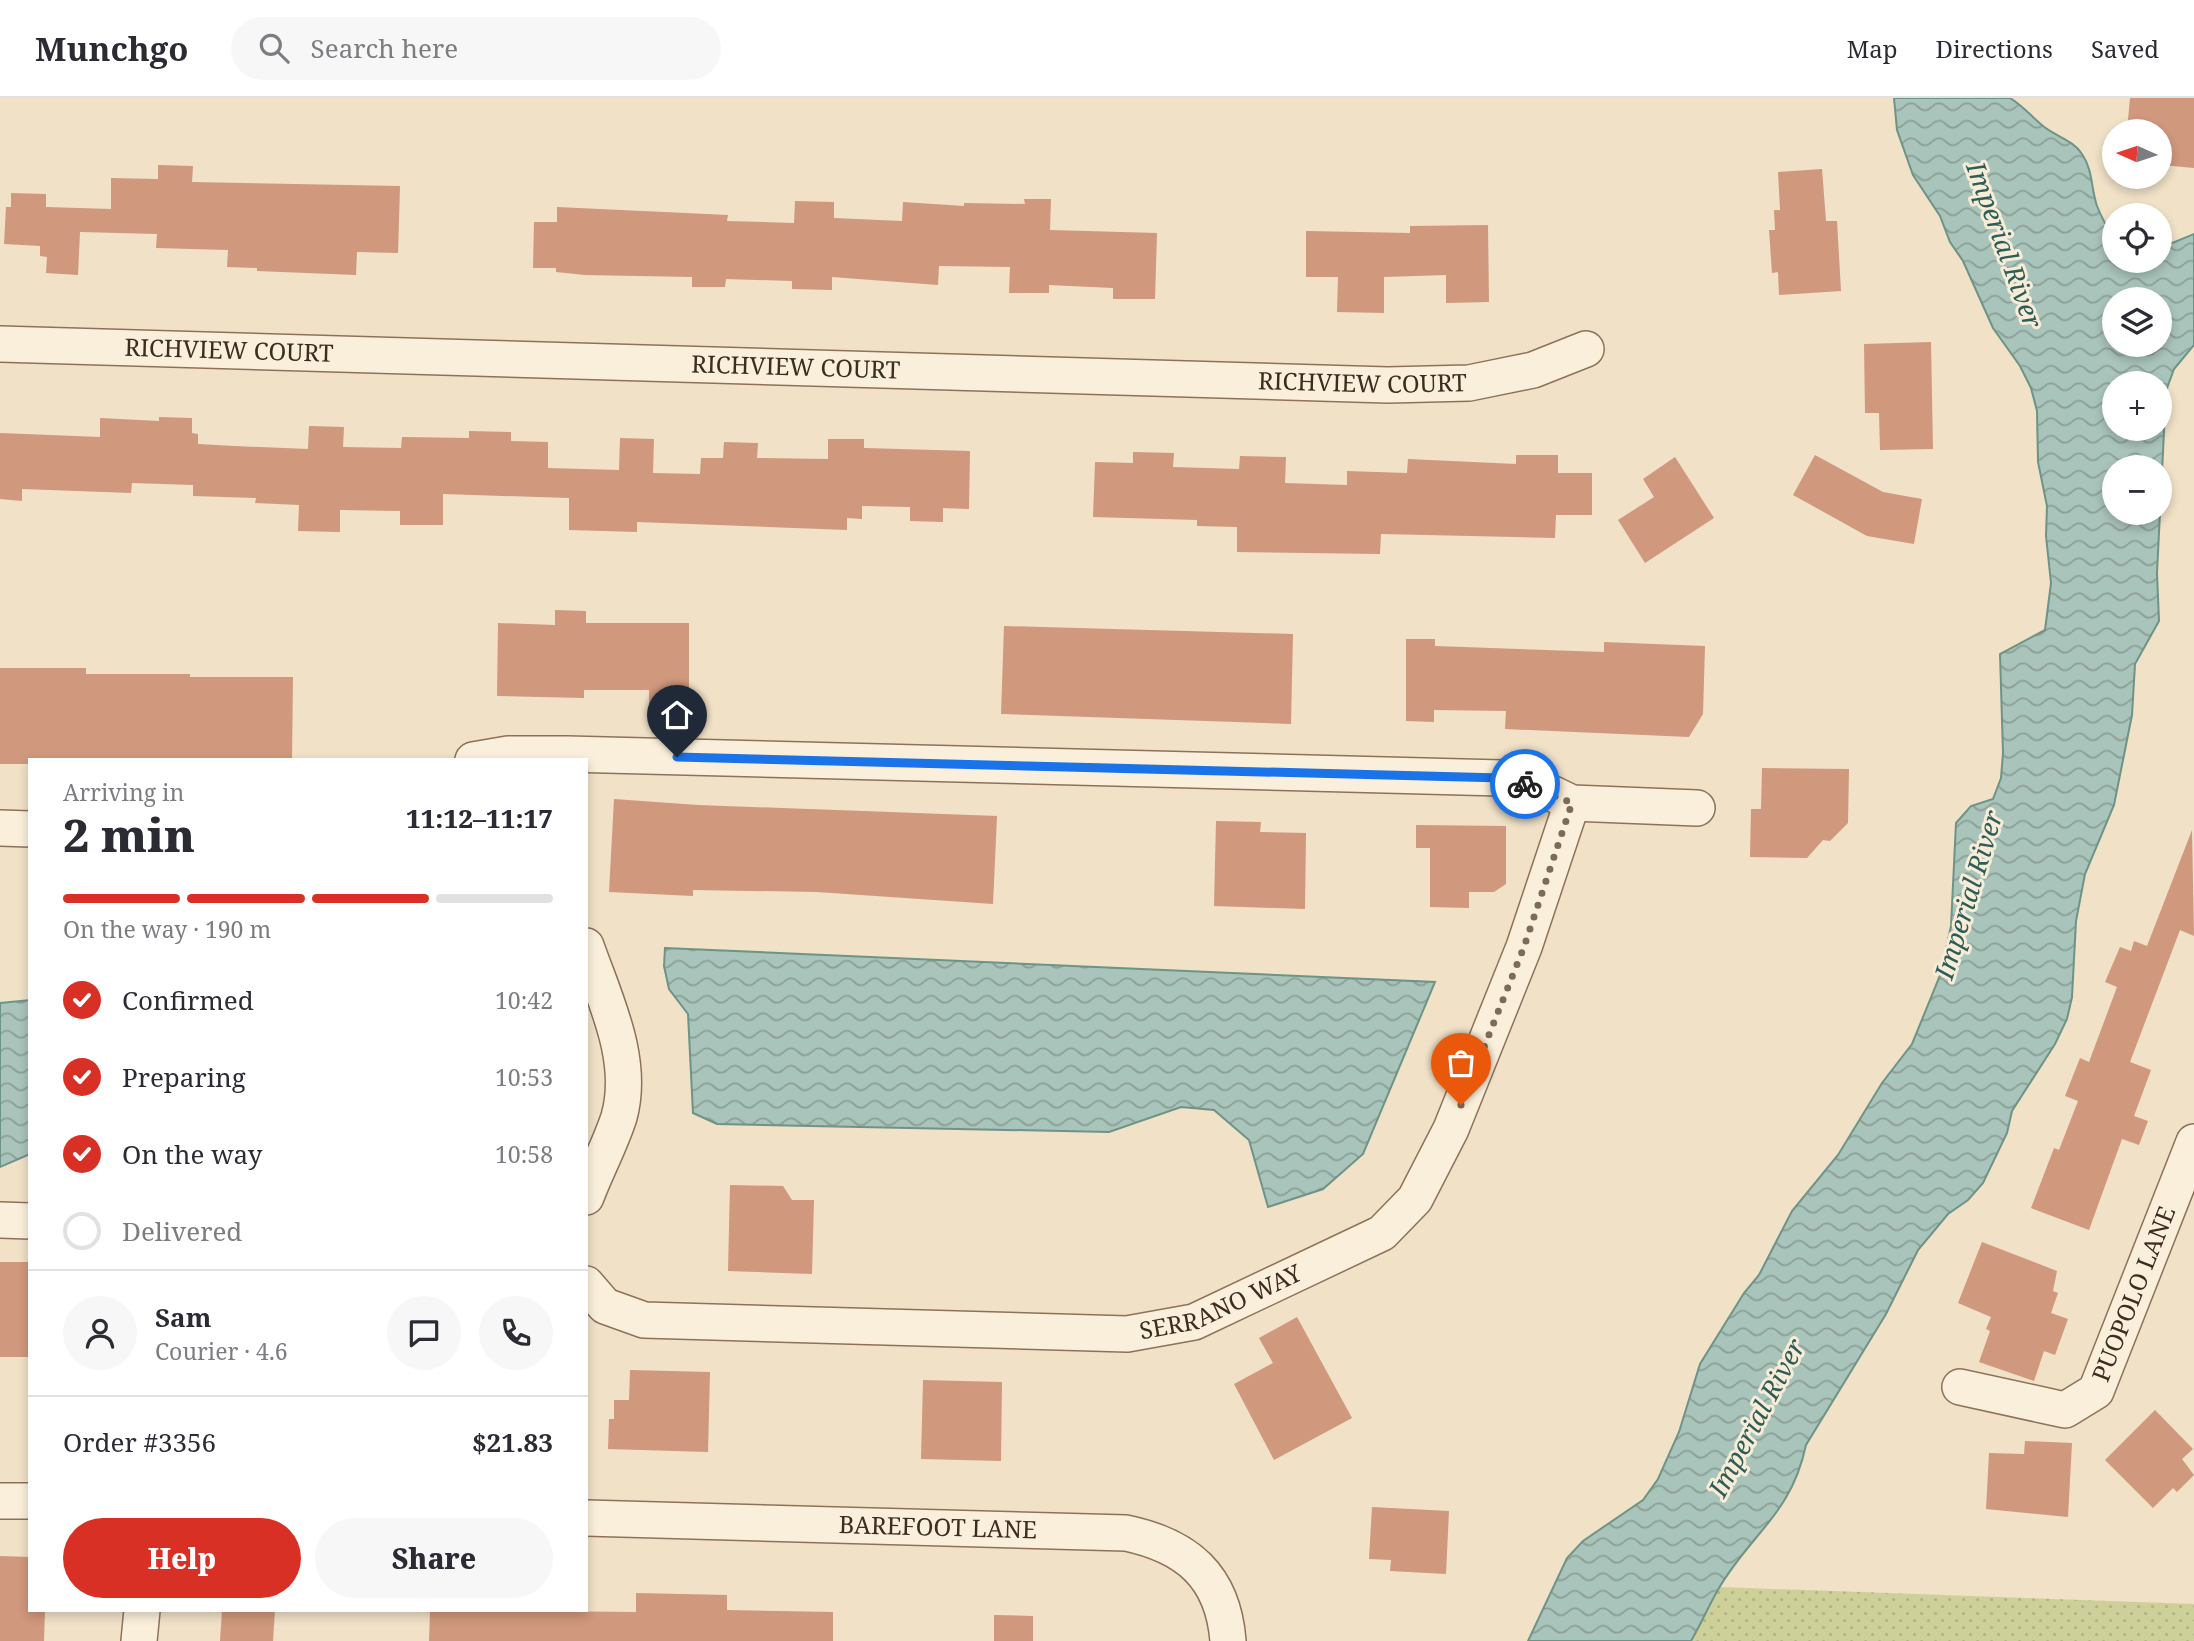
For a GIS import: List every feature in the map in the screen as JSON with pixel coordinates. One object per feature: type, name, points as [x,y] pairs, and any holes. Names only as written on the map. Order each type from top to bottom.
[{"type":"street","name":"RICHVIEW COURT","points":[[0,344],[1388,385],[1469,383],[1534,370],[1586,349]]},
{"type":"street","points":[[485,758],[508,754],[1502,778],[1541,788],[1572,803],[1696,808]]},
{"type":"street","name":"SERRANO WAY","points":[[588,1286],[605,1306],[644,1320],[1127,1334],[1194,1322],[1382,1233],[1415,1199],[1451,1129],[1524,947],[1572,803]]},
{"type":"street","points":[[0,828],[28,829]]},
{"type":"street","points":[[588,952],[616,1029],[625,1085],[619,1116],[588,1192]]},
{"type":"street","name":"PUOPOLO LANE","points":[[1960,1387],[2065,1410],[2096,1391],[2194,1142]]},
{"type":"street","points":[[0,1220],[28,1221]]},
{"type":"street","points":[[0,1501],[28,1502]]},
{"type":"street","name":"BAREFOOT LANE","points":[[588,1518],[1126,1533],[1158,1540],[1186,1556],[1209,1580],[1226,1615],[1228,1641]]},
{"type":"street","points":[[138,1641],[142,1612]]},
{"type":"green space","points":[[1719,1587],[2194,1604],[2194,1641],[1691,1641]]},
{"type":"water","name":"Imperial River","points":[[1894,98],[2010,98],[2043,126],[2074,145],[2082,154],[2102,217],[2102,273],[2172,273],[2172,243],[2194,234],[2194,345],[2172,374],[2172,371],[2102,371],[2102,441],[2164,441],[2163,455],[2102,455],[2102,525],[2159,525],[2157,573],[2159,621],[2135,664],[2132,715],[2114,805],[2085,874],[2076,921],[2072,997],[2067,1019],[2055,1044],[2012,1111],[2007,1133],[1983,1183],[1968,1200],[1948,1214],[1918,1250],[1886,1314],[1806,1445],[1791,1489],[1715,1594],[1691,1641],[1528,1641],[1567,1558],[1583,1541],[1643,1500],[1658,1479],[1679,1432],[1700,1364],[1744,1293],[1759,1275],[1792,1211],[1838,1155],[1882,1083],[1912,1044],[1941,973],[1951,926],[1956,823],[1971,806],[1993,799],[2001,778],[2003,753],[2000,654],[2045,630],[2051,583],[2046,536],[2047,506],[2038,462],[2037,411],[2031,388],[2020,366],[1993,328],[1940,216],[1913,175],[1897,130]]},
{"type":"water","points":[[665,948],[1435,982],[1363,1154],[1323,1189],[1268,1207],[1249,1140],[1214,1110],[1181,1107],[1109,1132],[717,1124],[693,1113],[688,1014],[669,989],[664,966]]},
{"type":"water","points":[[28,1000],[28,1155],[0,1167],[0,1003]]},
{"type":"building","points":[[2130,98],[2194,98],[2194,168],[2172,166],[2172,119],[2128,119]]},
{"type":"building","points":[[158,165],[193,166],[192,182],[400,186],[398,253],[357,252],[356,275],[257,271],[257,268],[227,267],[228,250],[156,248],[157,234],[80,232],[78,275],[46,273],[47,257],[40,256],[40,246],[4,244],[6,207],[11,207],[11,193],[46,194],[46,207],[111,209],[111,178],[158,179]]},
{"type":"building","points":[[1822,169],[1826,221],[1837,221],[1841,291],[1779,295],[1778,272],[1772,273],[1769,230],[1775,230],[1774,210],[1780,210],[1778,172]]},
{"type":"building","points":[[1024,199],[1051,199],[1050,230],[1157,233],[1155,299],[1113,299],[1113,288],[1049,285],[1049,293],[1009,293],[1010,267],[939,266],[938,285],[832,277],[832,290],[792,289],[792,281],[726,279],[725,287],[692,287],[692,277],[585,275],[556,272],[556,268],[533,268],[534,222],[557,222],[557,207],[728,215],[727,221],[794,223],[795,201],[834,202],[834,218],[902,221],[903,202],[964,206],[964,203],[1025,204]]},
{"type":"building","points":[[1488,225],[1489,302],[1446,303],[1446,275],[1384,277],[1384,313],[1337,312],[1338,277],[1306,277],[1306,231],[1410,233],[1410,226]]},
{"type":"building","points":[[1931,342],[1933,449],[1880,450],[1879,413],[1865,413],[1864,344]]},
{"type":"building","points":[[159,417],[192,418],[192,433],[198,434],[198,444],[234,446],[308,449],[309,426],[344,427],[343,447],[401,448],[402,437],[469,438],[469,431],[511,432],[511,441],[548,442],[548,468],[619,470],[620,438],[654,439],[653,473],[700,474],[701,458],[723,458],[724,442],[758,443],[757,458],[828,459],[828,439],[864,439],[864,448],[970,451],[969,509],[943,508],[943,522],[910,521],[910,507],[862,506],[862,519],[847,518],[847,530],[637,522],[637,532],[569,530],[569,498],[443,494],[443,525],[400,525],[400,511],[340,510],[340,532],[298,531],[299,505],[255,503],[256,498],[193,496],[193,485],[132,483],[131,493],[22,489],[22,501],[0,499],[0,433],[100,437],[100,418],[159,421]]},
{"type":"building","points":[[1133,452],[1174,453],[1173,467],[1239,469],[1240,456],[1286,457],[1285,483],[1347,485],[1347,471],[1407,473],[1408,459],[1516,464],[1516,455],[1558,455],[1558,473],[1592,473],[1592,515],[1556,515],[1555,538],[1381,534],[1380,554],[1237,552],[1237,527],[1197,526],[1197,520],[1093,517],[1095,462],[1133,463]]},
{"type":"building","points":[[1815,455],[1883,492],[1922,499],[1914,544],[1867,536],[1793,495]]},
{"type":"building","points":[[1675,457],[1714,518],[1645,563],[1618,520],[1654,497],[1643,479]]},
{"type":"building","points":[[555,610],[586,611],[586,623],[689,623],[689,692],[675,692],[669,703],[649,703],[649,690],[584,690],[584,698],[497,696],[498,623],[555,625]]},
{"type":"building","points":[[1004,626],[1293,634],[1291,724],[1001,714]]},
{"type":"building","points":[[1406,639],[1435,639],[1435,646],[1604,652],[1604,642],[1705,646],[1703,714],[1689,737],[1505,729],[1506,711],[1434,710],[1434,722],[1406,721]]},
{"type":"building","points":[[0,668],[86,668],[86,674],[293,677],[292,758],[28,758],[28,764],[0,764]]},
{"type":"building","points":[[1762,768],[1849,769],[1848,823],[1830,841],[1823,840],[1807,858],[1750,857],[1751,809],[1761,809]]},
{"type":"building","points":[[614,799],[698,805],[997,816],[993,904],[817,892],[693,890],[693,896],[609,892]]},
{"type":"building","points":[[1216,821],[1261,822],[1260,832],[1306,833],[1305,909],[1214,906]]},
{"type":"building","points":[[1416,825],[1506,826],[1506,884],[1494,892],[1469,892],[1469,908],[1430,907],[1430,848],[1416,848]]},
{"type":"building","points":[[2192,830],[2194,936],[2180,930],[2130,1062],[2151,1070],[2134,1116],[2148,1121],[2139,1145],[2122,1139],[2089,1230],[2031,1208],[2054,1148],[2059,1150],[2078,1101],[2065,1096],[2080,1058],[2089,1062],[2117,987],[2105,982],[2120,947],[2131,951],[2134,941],[2147,946]]},
{"type":"building","points":[[730,1185],[783,1186],[792,1200],[814,1200],[812,1274],[728,1271]]},
{"type":"building","points":[[1982,1242],[2057,1271],[2053,1291],[2058,1293],[2051,1313],[2068,1319],[2055,1355],[2044,1351],[2034,1381],[1979,1362],[1990,1331],[1986,1329],[1991,1317],[1958,1303]]},
{"type":"building","points":[[0,1262],[28,1262],[28,1357],[0,1357]]},
{"type":"building","points":[[1297,1317],[1352,1418],[1274,1460],[1234,1384],[1273,1363],[1259,1338]]},
{"type":"building","points":[[630,1370],[710,1372],[708,1452],[608,1449],[609,1419],[614,1419],[614,1400],[629,1400]]},
{"type":"building","points":[[923,1380],[1002,1382],[1001,1461],[921,1459]]},
{"type":"building","points":[[2155,1410],[2193,1449],[2182,1459],[2194,1475],[2177,1492],[2173,1488],[2153,1508],[2105,1460]]},
{"type":"building","points":[[2025,1441],[2072,1443],[2068,1517],[1986,1509],[1989,1453],[2024,1454]]},
{"type":"building","points":[[1372,1507],[1449,1511],[1446,1574],[1390,1571],[1391,1560],[1369,1559]]},
{"type":"building","points":[[0,1556],[28,1557],[28,1612],[45,1612],[44,1641],[0,1641]]},
{"type":"building","points":[[636,1593],[727,1595],[727,1610],[833,1612],[833,1641],[429,1641],[430,1612],[636,1612]]},
{"type":"building","points":[[222,1612],[275,1612],[273,1641],[220,1641]]},
{"type":"building","points":[[994,1615],[1033,1616],[1033,1641],[994,1641]]},
{"type":"way so far","points":[[1461,1105],[1524,947],[1572,803],[1541,788],[1525,784]]},
{"type":"route","points":[[677,757],[1502,778],[1525,784]]}]
